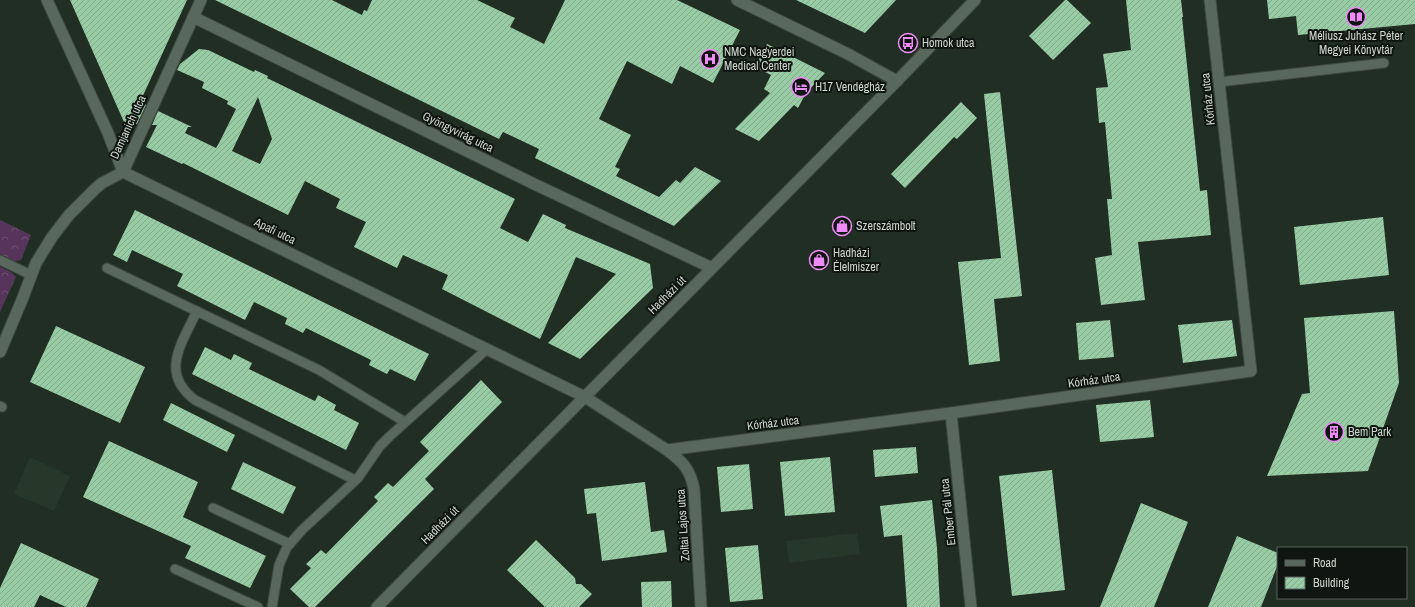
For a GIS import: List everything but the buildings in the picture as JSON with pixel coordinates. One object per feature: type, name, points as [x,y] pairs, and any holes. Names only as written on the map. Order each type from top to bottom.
[{"type":"street","points":[[46,0],[108,133],[122,172]]},
{"type":"street","name":"Damjanich utca","points":[[0,352],[42,251],[69,215],[95,189],[102,183],[122,172],[201,0]]},
{"type":"street","points":[[737,0],[848,54],[897,81]]},
{"type":"street","name":"Hadházi út","points":[[377,607],[897,81],[975,0]]},
{"type":"street","name":"Kórház utca","points":[[667,450],[951,413],[1251,371],[1210,0]]},
{"type":"street","name":"Gyöngyvirág utca","points":[[193,17],[539,186],[712,268]]},
{"type":"street","name":"Apafi utca","points":[[122,172],[585,397]]},
{"type":"street","points":[[585,397],[667,450]]},
{"type":"street","name":"Ember Pál utca","points":[[951,413],[971,607]]},
{"type":"street","name":"Zoltai Lajos utca","points":[[667,450],[687,468],[692,477],[701,607]]},
{"type":"lane","points":[[1219,82],[1384,63]]},
{"type":"lane","points":[[0,260],[31,275]]},
{"type":"lane","points":[[107,268],[328,375],[405,422]]},
{"type":"lane","points":[[197,311],[175,362],[178,381],[185,392],[195,400],[355,480]]},
{"type":"lane","points":[[272,607],[279,565],[282,556],[290,544],[302,530],[355,480],[380,446],[487,349]]},
{"type":"lane","points":[[213,508],[290,544]]},
{"type":"lane","points":[[175,569],[258,607]]},
{"type":"shaded area","points":[[30,457],[70,476],[54,511],[14,494]]},
{"type":"shaded area","points":[[857,533],[860,554],[789,563],[786,541]]},
{"type":"green space","points":[[0,220],[31,235],[21,260],[15,261],[0,254]]},
{"type":"green space","points":[[0,267],[11,272],[16,277],[0,312]]},
{"type":"place","name":"Méliusz Juhász Péter Megyei Könyvtár","points":[[1356,17]]},
{"type":"place","name":"Homok utca","points":[[908,43]]},
{"type":"place","name":"NMC Nagyerdei Medical Center","points":[[710,59]]},
{"type":"place","name":"H17 Vendégház","points":[[801,87]]},
{"type":"place","name":"Szerszámbolt","points":[[842,226]]},
{"type":"place","name":"Hadházi Élelmiszer","points":[[819,260]]},
{"type":"place","name":"Bem Park","points":[[1334,432]]}]
